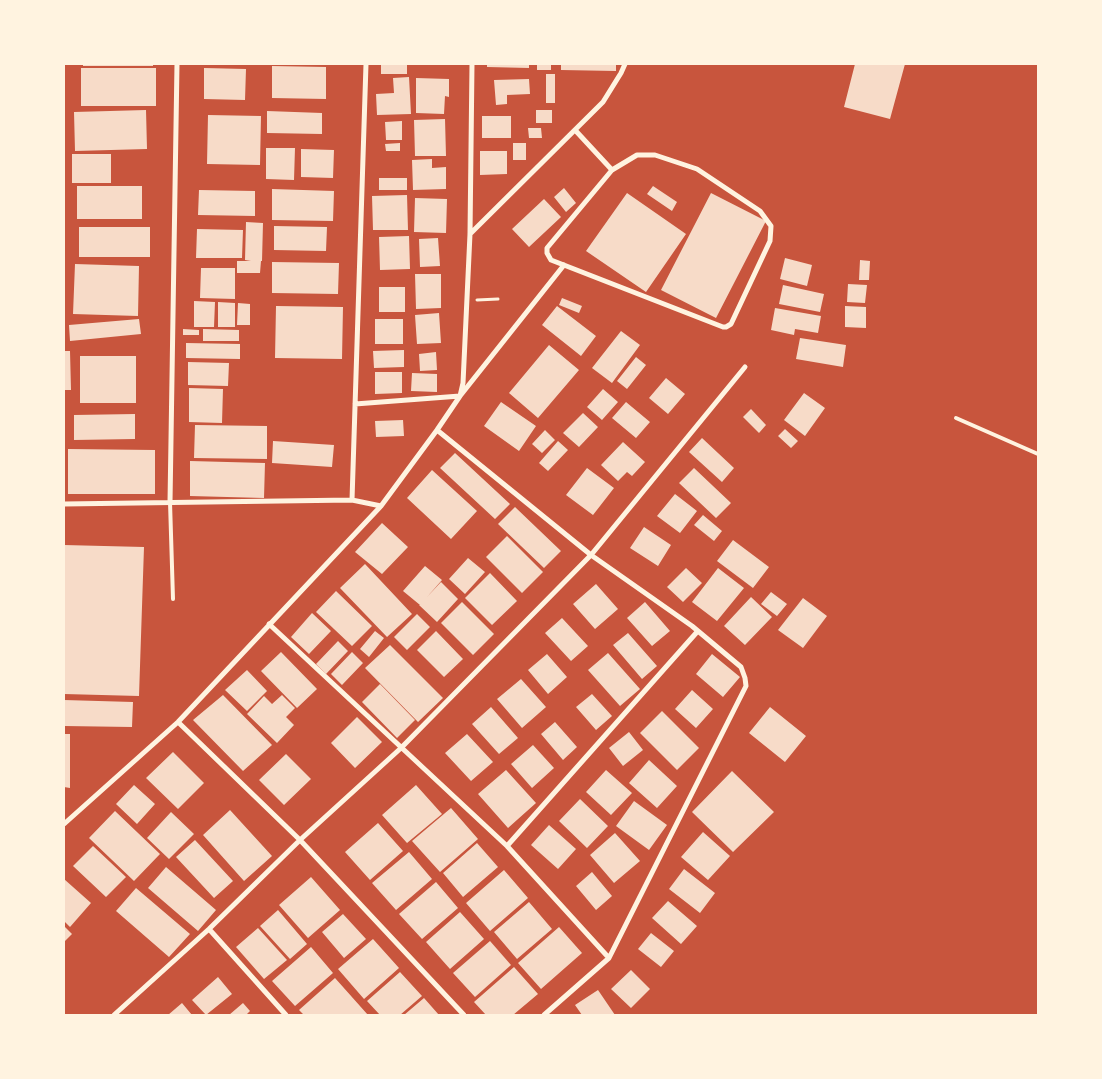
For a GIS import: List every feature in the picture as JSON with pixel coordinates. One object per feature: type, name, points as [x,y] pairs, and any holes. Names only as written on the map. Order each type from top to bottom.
[{"type":"street","points":[[170,502],[177,64]]},
{"type":"street","points":[[352,500],[366,64]]},
{"type":"street","points":[[460,396],[463,383],[470,234],[472,64]]},
{"type":"street","points":[[470,234],[603,102],[626,64]]},
{"type":"street","points":[[575,130],[612,170]]},
{"type":"street","points":[[637,155],[655,155],[697,169],[760,211],[771,226],[770,241],[731,324],[723,327],[552,260],[547,253],[547,248],[612,170],[637,155]]},
{"type":"street","points":[[64,824],[178,722],[381,506],[438,430],[460,396],[564,265]]},
{"type":"street","points":[[115,1015],[209,929],[300,840],[401,748],[591,555],[744,367]]},
{"type":"street","points":[[355,404],[460,396]]},
{"type":"street","points":[[438,430],[591,555],[692,626],[741,667],[745,678],[746,686],[609,958],[544,1015]]},
{"type":"street","points":[[64,504],[352,500],[381,506]]},
{"type":"street","points":[[269,624],[507,846],[609,958]]},
{"type":"street","points":[[507,846],[697,632]]},
{"type":"street","points":[[178,722],[300,840],[464,1015]]},
{"type":"street","points":[[209,929],[286,1015]]},
{"type":"lane","points":[[956,418],[1038,454]]},
{"type":"lane","points":[[170,502],[174,599]]},
{"type":"path","points":[[467,300],[498,299]]},
{"type":"building","points":[[83,64],[153,64],[153,66],[83,66]]},
{"type":"building","points":[[381,64],[407,64],[407,74],[381,74]]},
{"type":"building","points":[[487,64],[529,64],[529,68],[487,67]]},
{"type":"building","points":[[537,64],[551,64],[551,70],[537,70]]},
{"type":"building","points":[[561,64],[616,64],[616,71],[561,70]]},
{"type":"building","points":[[855,64],[905,64],[890,119],[844,107]]},
{"type":"building","points":[[272,66],[326,67],[326,99],[272,98]]},
{"type":"building","points":[[81,68],[156,68],[156,106],[81,106]]},
{"type":"building","points":[[204,68],[246,69],[245,100],[204,99]]},
{"type":"building","points":[[546,74],[555,74],[555,103],[546,103]]},
{"type":"building","points":[[409,77],[411,114],[377,115],[376,94],[394,93],[393,78]]},
{"type":"building","points":[[416,78],[449,79],[449,97],[445,96],[444,114],[416,113]]},
{"type":"building","points":[[529,79],[530,94],[507,95],[507,104],[496,105],[494,80]]},
{"type":"building","points":[[146,110],[147,149],[75,151],[74,112]]},
{"type":"building","points":[[536,110],[552,110],[552,123],[536,123]]},
{"type":"building","points":[[267,111],[322,113],[322,134],[267,133]]},
{"type":"building","points":[[208,115],[261,116],[260,165],[207,164]]},
{"type":"building","points":[[482,116],[511,116],[511,138],[482,138]]},
{"type":"building","points":[[445,119],[446,156],[415,156],[414,120]]},
{"type":"building","points":[[402,121],[402,140],[386,140],[385,122]]},
{"type":"building","points":[[528,128],[541,128],[542,138],[529,138]]},
{"type":"building","points":[[400,143],[400,151],[386,151],[385,144]]},
{"type":"building","points":[[513,143],[526,143],[526,160],[513,160]]},
{"type":"building","points":[[266,148],[295,148],[294,180],[266,179]]},
{"type":"building","points":[[301,149],[334,150],[333,178],[301,177]]},
{"type":"building","points":[[480,151],[507,151],[507,174],[480,175]]},
{"type":"building","points":[[72,154],[111,154],[111,183],[72,183]]},
{"type":"building","points":[[432,159],[432,168],[446,167],[446,189],[413,190],[412,160]]},
{"type":"building","points":[[379,178],[407,178],[407,190],[379,190]]},
{"type":"building","points":[[77,186],[142,186],[142,219],[77,219]]},
{"type":"building","points":[[653,186],[677,202],[672,211],[647,194]]},
{"type":"building","points":[[564,188],[576,203],[566,212],[554,197]]},
{"type":"building","points":[[272,189],[334,191],[333,221],[272,220]]},
{"type":"building","points":[[199,190],[255,191],[255,216],[198,215]]},
{"type":"building","points":[[627,193],[686,234],[646,292],[586,251]]},
{"type":"building","points":[[711,193],[766,221],[716,318],[661,290]]},
{"type":"building","points":[[407,195],[408,230],[373,230],[372,196]]},
{"type":"building","points":[[415,198],[447,199],[446,233],[414,232]]},
{"type":"building","points":[[544,199],[561,217],[529,247],[512,229]]},
{"type":"building","points":[[246,222],[263,223],[260,273],[237,273],[237,261],[251,261],[245,260]]},
{"type":"building","points":[[274,226],[327,227],[326,251],[274,250]]},
{"type":"building","points":[[79,227],[150,227],[150,257],[79,257]]},
{"type":"building","points":[[197,229],[243,230],[242,258],[196,258]]},
{"type":"building","points":[[409,236],[410,269],[380,270],[379,237]]},
{"type":"building","points":[[438,238],[440,266],[420,267],[419,239]]},
{"type":"building","points":[[785,258],[812,265],[807,286],[780,279]]},
{"type":"building","points":[[860,260],[870,261],[869,280],[859,280]]},
{"type":"building","points":[[272,262],[339,263],[338,294],[272,293]]},
{"type":"building","points":[[75,264],[139,266],[138,316],[73,314]]},
{"type":"building","points":[[201,268],[235,268],[235,299],[200,298]]},
{"type":"building","points":[[415,274],[441,274],[441,308],[416,309]]},
{"type":"building","points":[[848,284],[867,285],[865,303],[847,302]]},
{"type":"building","points":[[783,285],[824,294],[820,312],[779,304]]},
{"type":"building","points":[[379,287],[405,287],[405,312],[379,312]]},
{"type":"building","points":[[562,298],[582,306],[579,313],[559,305]]},
{"type":"building","points":[[194,301],[215,302],[214,327],[194,327]]},
{"type":"building","points":[[218,302],[235,303],[235,327],[218,327]]},
{"type":"building","points":[[238,303],[250,304],[250,325],[237,325]]},
{"type":"building","points":[[276,306],[343,307],[342,359],[275,358]]},
{"type":"building","points":[[557,306],[596,336],[581,356],[542,325]]},
{"type":"building","points":[[845,306],[866,307],[866,328],[845,327]]},
{"type":"building","points":[[775,308],[821,316],[818,333],[795,329],[794,335],[771,330]]},
{"type":"building","points":[[439,313],[441,343],[417,344],[415,315]]},
{"type":"building","points":[[139,319],[141,334],[70,341],[69,325]]},
{"type":"building","points":[[375,319],[403,319],[403,344],[375,344]]},
{"type":"building","points":[[183,329],[199,330],[199,335],[183,335]]},
{"type":"building","points":[[203,329],[239,330],[239,341],[203,341]]},
{"type":"building","points":[[621,331],[640,345],[612,383],[592,368]]},
{"type":"building","points":[[800,338],[846,345],[843,367],[796,359]]},
{"type":"building","points":[[186,343],[240,344],[240,359],[186,358]]},
{"type":"building","points":[[549,345],[579,370],[538,418],[509,393]]},
{"type":"building","points":[[404,350],[404,367],[374,368],[373,351]]},
{"type":"building","points":[[64,351],[70,351],[71,390],[64,390]]},
{"type":"building","points":[[436,352],[437,370],[420,371],[419,354]]},
{"type":"building","points":[[80,356],[136,356],[136,403],[80,403]]},
{"type":"building","points":[[636,357],[646,365],[627,389],[617,381]]},
{"type":"building","points":[[188,362],[229,363],[228,386],[188,385]]},
{"type":"building","points":[[375,372],[402,372],[402,393],[375,394]]},
{"type":"building","points":[[412,373],[437,374],[437,392],[411,391]]},
{"type":"building","points":[[666,378],[685,394],[668,414],[649,398]]},
{"type":"building","points":[[189,388],[223,389],[222,423],[189,422]]},
{"type":"building","points":[[603,389],[618,402],[602,420],[587,407]]},
{"type":"building","points":[[804,393],[825,408],[805,436],[784,420]]},
{"type":"building","points":[[501,402],[536,426],[519,451],[484,426]]},
{"type":"building","points":[[626,402],[650,422],[636,438],[612,418]]},
{"type":"building","points":[[751,409],[766,425],[759,433],[743,417]]},
{"type":"building","points":[[583,413],[598,427],[579,447],[563,433]]},
{"type":"building","points":[[135,414],[135,439],[74,440],[74,415]]},
{"type":"building","points":[[403,420],[404,436],[376,437],[375,421]]},
{"type":"building","points":[[195,425],[267,426],[267,459],[194,458]]},
{"type":"building","points":[[785,429],[798,441],[791,448],[778,436]]},
{"type":"building","points":[[545,430],[555,440],[542,453],[532,444]]},
{"type":"building","points":[[702,438],[734,468],[722,482],[689,452]]},
{"type":"building","points":[[273,441],[334,445],[332,467],[272,463]]},
{"type":"building","points":[[558,441],[568,450],[548,471],[539,463]]},
{"type":"building","points":[[623,442],[645,462],[632,476],[627,472],[618,481],[601,465]]},
{"type":"building","points":[[68,449],[155,450],[155,494],[68,494]]},
{"type":"building","points":[[455,453],[510,504],[495,519],[440,468]]},
{"type":"building","points":[[190,461],[265,463],[264,498],[190,496]]},
{"type":"building","points":[[587,468],[614,488],[593,515],[566,495]]},
{"type":"building","points":[[694,468],[731,503],[716,518],[679,483]]},
{"type":"building","points":[[432,470],[477,511],[451,539],[407,498]]},
{"type":"building","points":[[675,494],[697,511],[680,533],[657,516]]},
{"type":"building","points":[[515,507],[561,551],[544,568],[498,524]]},
{"type":"building","points":[[703,515],[722,531],[714,541],[694,525]]},
{"type":"building","points":[[382,523],[408,547],[382,574],[355,552]]},
{"type":"building","points":[[644,527],[671,545],[658,566],[630,548]]},
{"type":"building","points":[[507,536],[543,572],[522,593],[486,557]]},
{"type":"building","points":[[733,540],[769,567],[753,588],[717,561]]},
{"type":"building","points":[[64,545],[144,547],[139,696],[64,694]]},
{"type":"building","points":[[468,558],[485,572],[465,594],[449,579]]},
{"type":"building","points":[[365,564],[412,614],[387,637],[340,588]]},
{"type":"building","points":[[425,566],[442,580],[427,597],[441,582],[458,599],[437,622],[403,591]]},
{"type":"building","points":[[686,568],[702,583],[683,602],[667,587]]},
{"type":"building","points":[[718,568],[744,588],[717,621],[692,602]]},
{"type":"building","points":[[490,573],[517,601],[492,625],[465,598]]},
{"type":"building","points":[[596,584],[618,609],[595,629],[573,604]]},
{"type":"building","points":[[336,591],[372,626],[352,646],[316,612]]},
{"type":"building","points":[[771,592],[787,604],[777,616],[761,604]]},
{"type":"building","points":[[751,597],[772,617],[745,645],[724,626]]},
{"type":"building","points":[[803,598],[827,616],[803,648],[778,630]]},
{"type":"building","points":[[462,602],[494,634],[473,655],[441,623]]},
{"type":"building","points":[[645,602],[670,631],[652,646],[627,618]]},
{"type":"building","points":[[312,613],[331,631],[309,654],[291,637]]},
{"type":"building","points":[[417,614],[430,627],[407,650],[394,637]]},
{"type":"building","points":[[562,618],[588,646],[571,661],[545,633]]},
{"type":"building","points":[[375,631],[384,638],[369,657],[360,649]]},
{"type":"building","points":[[436,631],[463,659],[444,677],[417,650]]},
{"type":"building","points":[[628,633],[657,666],[642,679],[613,645]]},
{"type":"building","points":[[338,641],[348,651],[326,674],[316,664]]},
{"type":"building","points":[[390,645],[443,698],[418,722],[365,668]]},
{"type":"building","points":[[281,652],[317,689],[297,708],[261,671]]},
{"type":"building","points":[[352,652],[363,663],[342,685],[331,674]]},
{"type":"building","points":[[608,653],[640,689],[620,706],[588,670]]},
{"type":"building","points":[[547,654],[567,677],[548,694],[528,670]]},
{"type":"building","points":[[712,654],[740,677],[723,697],[696,674]]},
{"type":"building","points":[[247,670],[267,691],[247,711],[225,690]]},
{"type":"building","points":[[521,679],[546,707],[522,728],[497,699]]},
{"type":"building","points":[[380,684],[415,720],[397,738],[362,702]]},
{"type":"building","points":[[692,690],[713,709],[696,728],[675,709]]},
{"type":"building","points":[[592,694],[612,716],[596,730],[576,707]]},
{"type":"building","points":[[223,695],[272,745],[243,771],[193,720]]},
{"type":"building","points":[[282,695],[295,708],[286,717],[294,725],[277,743],[247,714],[264,696],[272,704]]},
{"type":"building","points":[[64,700],[133,702],[132,727],[64,726]]},
{"type":"building","points":[[491,707],[518,738],[499,754],[472,724]]},
{"type":"building","points":[[770,707],[806,736],[785,762],[749,733]]},
{"type":"building","points":[[662,711],[699,748],[677,770],[640,733]]},
{"type":"building","points":[[357,717],[382,742],[355,768],[331,743]]},
{"type":"building","points":[[555,722],[577,747],[563,760],[541,734]]},
{"type":"building","points":[[629,732],[643,750],[623,766],[609,748]]},
{"type":"building","points":[[64,734],[70,734],[70,788],[64,787]]},
{"type":"building","points":[[467,734],[493,762],[471,781],[445,753]]},
{"type":"building","points":[[533,745],[554,768],[532,788],[511,764]]},
{"type":"building","points":[[173,752],[204,783],[178,809],[146,778]]},
{"type":"building","points":[[286,754],[311,779],[284,805],[259,780]]},
{"type":"building","points":[[649,760],[677,786],[657,808],[629,783]]},
{"type":"building","points":[[506,770],[536,803],[508,828],[478,794]]},
{"type":"building","points":[[606,770],[632,793],[611,815],[586,792]]},
{"type":"building","points":[[732,771],[774,812],[733,852],[692,812]]},
{"type":"building","points":[[134,785],[155,804],[137,824],[116,804]]},
{"type":"building","points":[[416,785],[442,814],[407,843],[382,815]]},
{"type":"building","points":[[580,799],[608,826],[587,848],[559,821]]},
{"type":"building","points":[[634,801],[667,825],[649,850],[616,826]]},
{"type":"building","points":[[451,808],[478,839],[440,872],[412,841]]},
{"type":"building","points":[[230,810],[272,856],[244,881],[203,835]]},
{"type":"building","points":[[115,811],[160,854],[134,881],[89,838]]},
{"type":"building","points":[[171,812],[194,834],[169,859],[147,838]]},
{"type":"building","points":[[378,823],[403,851],[370,880],[345,852]]},
{"type":"building","points":[[549,825],[576,849],[558,869],[531,845]]},
{"type":"building","points":[[703,832],[730,856],[708,880],[681,857]]},
{"type":"building","points":[[615,833],[640,861],[614,883],[590,855]]},
{"type":"building","points":[[195,840],[233,881],[214,898],[176,857]]},
{"type":"building","points":[[477,843],[498,867],[463,897],[443,873]]},
{"type":"building","points":[[93,846],[126,877],[106,897],[73,866]]},
{"type":"building","points":[[409,852],[432,879],[396,910],[372,883]]},
{"type":"building","points":[[166,867],[216,910],[198,931],[148,888]]},
{"type":"building","points":[[684,869],[715,893],[700,913],[669,889]]},
{"type":"building","points":[[504,870],[528,898],[490,931],[466,903]]},
{"type":"building","points":[[592,872],[612,896],[596,910],[576,886]]},
{"type":"building","points":[[311,877],[340,910],[308,938],[279,905]]},
{"type":"building","points":[[64,879],[91,903],[70,927],[64,921]]},
{"type":"building","points":[[436,882],[458,908],[422,939],[399,914]]},
{"type":"building","points":[[136,888],[190,934],[169,957],[116,911]]},
{"type":"building","points":[[668,901],[697,926],[681,944],[652,918]]},
{"type":"building","points":[[529,902],[552,929],[517,959],[494,932]]},
{"type":"building","points":[[278,910],[307,944],[290,959],[260,926]]},
{"type":"building","points":[[460,912],[484,939],[450,969],[426,942]]},
{"type":"building","points":[[343,914],[366,939],[344,958],[322,932]]},
{"type":"building","points":[[64,926],[72,934],[64,942]]},
{"type":"building","points":[[559,927],[582,953],[541,989],[518,963]]},
{"type":"building","points":[[258,928],[287,960],[264,979],[236,947]]},
{"type":"building","points":[[651,933],[674,951],[661,967],[638,949]]},
{"type":"building","points":[[373,939],[399,968],[364,999],[338,969]]},
{"type":"building","points":[[490,941],[511,965],[475,997],[453,973]]},
{"type":"building","points":[[311,947],[333,973],[295,1006],[272,981]]},
{"type":"building","points":[[514,967],[538,994],[513,1015],[486,1015],[474,1002]]},
{"type":"building","points":[[631,970],[650,989],[631,1008],[611,989]]},
{"type":"building","points":[[400,972],[422,996],[400,1015],[380,1015],[367,1001]]},
{"type":"building","points":[[218,977],[232,994],[206,1015],[192,1000]]},
{"type":"building","points":[[335,978],[368,1015],[304,1015],[299,1010]]},
{"type":"building","points":[[598,990],[615,1015],[582,1015],[575,1005]]},
{"type":"building","points":[[424,998],[439,1015],[404,1015]]},
{"type":"building","points":[[182,1003],[192,1015],[168,1015]]},
{"type":"building","points":[[243,1003],[250,1011],[246,1015],[229,1015]]}]
